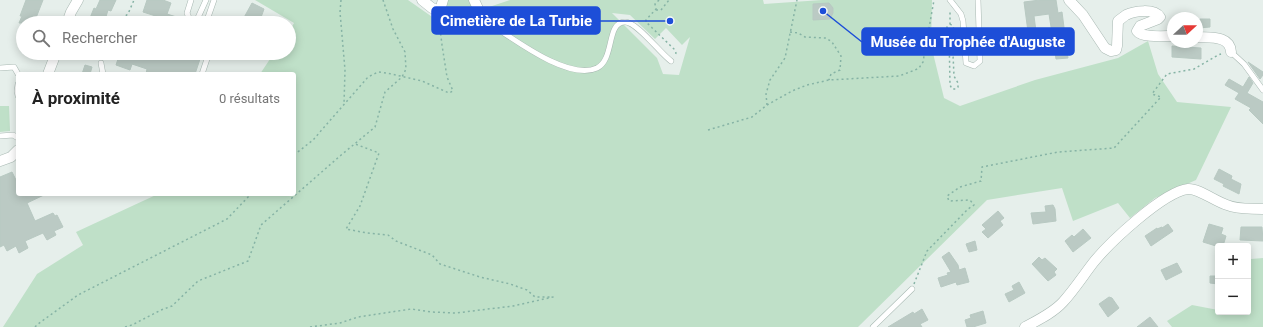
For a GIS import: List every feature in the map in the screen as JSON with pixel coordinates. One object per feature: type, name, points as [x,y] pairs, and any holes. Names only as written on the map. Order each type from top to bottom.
[{"type":"street","points":[[70,16],[78,0]]},
{"type":"street","points":[[422,0],[437,10],[441,7],[443,0]]},
{"type":"street","points":[[474,0],[481,15],[492,25]]},
{"type":"street","points":[[1069,0],[1083,15],[1105,48],[1111,52],[1116,50],[1117,46],[1118,21],[1126,15],[1132,13],[1151,11],[1156,12],[1160,17],[1140,26],[1137,31],[1140,34],[1167,36]]},
{"type":"street","points":[[1203,37],[1218,38],[1224,40],[1229,44],[1231,52]]},
{"type":"street","points":[[49,72],[53,60]]},
{"type":"street","points":[[0,161],[11,157],[16,152]]},
{"type":"street","points":[[1025,327],[1062,303],[1094,261],[1157,203],[1170,196],[1189,189],[1233,207],[1263,209]]},
{"type":"lane","points":[[188,16],[187,13],[191,0]]},
{"type":"lane","points":[[200,16],[206,0]]},
{"type":"lane","points":[[208,16],[214,0]]},
{"type":"lane","points":[[951,2],[961,14],[963,20],[966,63],[974,66],[980,61],[978,0]]},
{"type":"lane","points":[[492,25],[543,58],[571,69],[586,70],[596,68],[604,63],[608,55],[611,38],[617,25],[626,21],[638,28],[671,61]]},
{"type":"lane","points":[[1231,52],[1244,64],[1263,90]]},
{"type":"lane","points":[[203,72],[207,60]]},
{"type":"lane","points":[[101,63],[103,72]]},
{"type":"lane","points":[[0,68],[14,67],[17,72]]},
{"type":"lane","points":[[0,136],[16,137]]},
{"type":"lane","points":[[873,327],[912,289]]},
{"type":"path","points":[[125,16],[128,14],[134,0]]},
{"type":"path","points":[[341,0],[340,12],[345,70],[344,104]]},
{"type":"path","points":[[296,195],[375,127],[385,92],[402,77],[406,69],[405,52],[393,29],[383,0]]},
{"type":"path","points":[[656,10],[655,4],[660,0]]},
{"type":"path","points":[[670,0],[661,10],[656,10],[646,20],[646,22],[674,49],[676,53],[671,61]]},
{"type":"path","points":[[767,105],[766,94],[770,80],[785,58],[797,0]]},
{"type":"path","points":[[708,130],[752,117],[767,105],[806,85],[829,80],[899,76],[919,68],[923,62],[934,0]]},
{"type":"path","points":[[950,24],[947,26],[949,33],[950,86],[952,89],[956,89],[958,87],[958,83],[954,76],[952,33],[954,30],[953,26],[950,24],[949,16],[951,2]]},
{"type":"path","points":[[296,153],[313,140],[368,76],[378,72],[422,81],[449,93],[453,91],[447,76],[437,10]]},
{"type":"path","points":[[790,32],[798,33],[805,37],[826,38],[832,42],[841,56],[841,63],[840,70],[831,74],[829,80]]},
{"type":"path","points":[[912,289],[927,251],[968,209],[974,205],[970,200],[949,201],[947,196],[960,187],[981,181],[982,167],[1058,152],[1114,148],[1161,97],[1152,94],[1167,74],[1194,69],[1218,55],[1231,52]]},
{"type":"path","points":[[310,327],[340,322],[358,317],[411,309],[431,312],[456,313],[512,306],[553,297],[535,297],[527,290],[510,284],[480,277],[440,264],[432,256],[396,241],[388,235],[346,229],[360,206],[379,153],[354,144]]},
{"type":"path","points":[[35,327],[78,295],[227,219],[249,196]]},
{"type":"path","points":[[125,327],[172,306],[198,280],[248,261],[261,225],[294,196]]},
{"type":"green space","points":[[255,0],[408,0],[438,21],[447,0],[472,0],[477,11],[510,0],[763,0],[764,4],[822,0],[932,0],[931,45],[944,98],[960,106],[1035,80],[1118,58],[1148,41],[1158,74],[1177,102],[1231,107],[1196,180],[1155,198],[1130,218],[1118,203],[1073,221],[1062,188],[987,200],[858,327],[3,327],[37,274],[83,245],[76,232],[154,196],[296,196],[296,72],[261,72],[269,60],[296,60],[296,16],[282,16]],"holes":[[[612,13],[630,15],[655,39],[666,28],[682,45],[690,37],[679,75],[663,74],[657,58]]]},
{"type":"green space","points":[[0,106],[9,106],[10,131],[0,132]]},
{"type":"green space","points":[[1263,258],[1263,327],[1172,327],[1167,321],[1192,305],[1215,309],[1215,315],[1251,315],[1251,259]]},
{"type":"building","points":[[26,0],[43,0],[37,16],[20,16]]},
{"type":"building","points":[[100,0],[116,0],[111,11],[108,10],[106,16],[91,16],[94,8],[96,9]]},
{"type":"building","points":[[147,0],[163,0],[171,3],[167,14],[173,16],[156,16],[143,12]]},
{"type":"building","points":[[1056,0],[1058,13],[1062,12],[1068,58],[1056,59],[1049,14],[1034,16],[1037,39],[1029,39],[1024,2]]},
{"type":"building","points":[[252,3],[264,9],[262,16],[245,16]]},
{"type":"building","points":[[829,3],[833,8],[833,13],[830,19],[813,20],[813,4]]},
{"type":"building","points":[[1203,19],[1210,19],[1210,27],[1203,28]]},
{"type":"building","points":[[1172,48],[1201,48],[1201,59],[1172,57]]},
{"type":"building","points":[[118,60],[200,60],[196,72],[146,72],[147,69],[132,64],[130,70],[116,65]]},
{"type":"building","points":[[1248,62],[1263,72],[1260,79]]},
{"type":"building","points":[[85,65],[92,67],[91,72],[83,72]]},
{"type":"building","points":[[1249,77],[1253,83],[1247,93],[1263,102],[1263,124],[1249,110],[1251,108],[1235,99],[1239,93],[1225,85],[1229,79],[1243,87]]},
{"type":"building","points":[[1219,169],[1232,176],[1231,179],[1241,184],[1239,194],[1223,186],[1224,184],[1214,179]]},
{"type":"building","points":[[12,172],[16,180],[16,196],[42,196],[27,203],[35,221],[53,213],[55,216],[57,215],[63,227],[54,231],[56,235],[47,240],[43,233],[25,241],[28,248],[19,253],[16,246],[7,251],[4,245],[0,247],[0,177]]},
{"type":"building","points":[[1053,205],[1055,209],[1056,221],[1033,224],[1031,213],[1046,212],[1045,206]]},
{"type":"building","points":[[998,211],[1004,218],[1000,221],[1003,225],[988,238],[982,232],[986,229],[982,225]]},
{"type":"building","points":[[1168,224],[1173,231],[1151,246],[1145,236],[1157,228],[1162,228]]},
{"type":"building","points":[[1209,224],[1223,228],[1221,234],[1226,236],[1224,243],[1215,243],[1215,246],[1203,242]]},
{"type":"building","points":[[1241,227],[1262,227],[1263,241],[1240,240]]},
{"type":"building","points":[[1083,229],[1091,238],[1073,252],[1065,241],[1072,235],[1074,237]]},
{"type":"building","points":[[975,241],[977,250],[969,252],[966,244]]},
{"type":"building","points":[[949,252],[958,265],[959,270],[965,268],[969,282],[957,285],[956,282],[941,287],[938,278],[948,275],[947,273],[951,272],[942,257]]},
{"type":"building","points":[[1039,257],[1042,260],[1045,258],[1057,269],[1054,272],[1056,275],[1048,281],[1032,264]]},
{"type":"building","points":[[1177,263],[1182,272],[1166,280],[1161,270]]},
{"type":"building","points":[[1210,276],[1215,276],[1215,284],[1210,283]]},
{"type":"building","points":[[1019,282],[1025,293],[1009,302],[1005,294],[1014,290],[1012,286]]},
{"type":"building","points":[[1109,297],[1112,298],[1119,308],[1108,317],[1099,304]]},
{"type":"building","points":[[922,309],[928,320],[920,324],[922,327],[888,327],[913,312],[914,314]]},
{"type":"building","points":[[983,311],[986,323],[973,327],[967,327],[965,320],[971,318],[970,315]]},
{"type":"building","points":[[1150,317],[1158,327],[1137,327]]},
{"type":"place","name":"Musée du Trophée d'Auguste","points":[[823,11]]},
{"type":"place","name":"Cimetière de La Turbie","points":[[670,21]]}]
